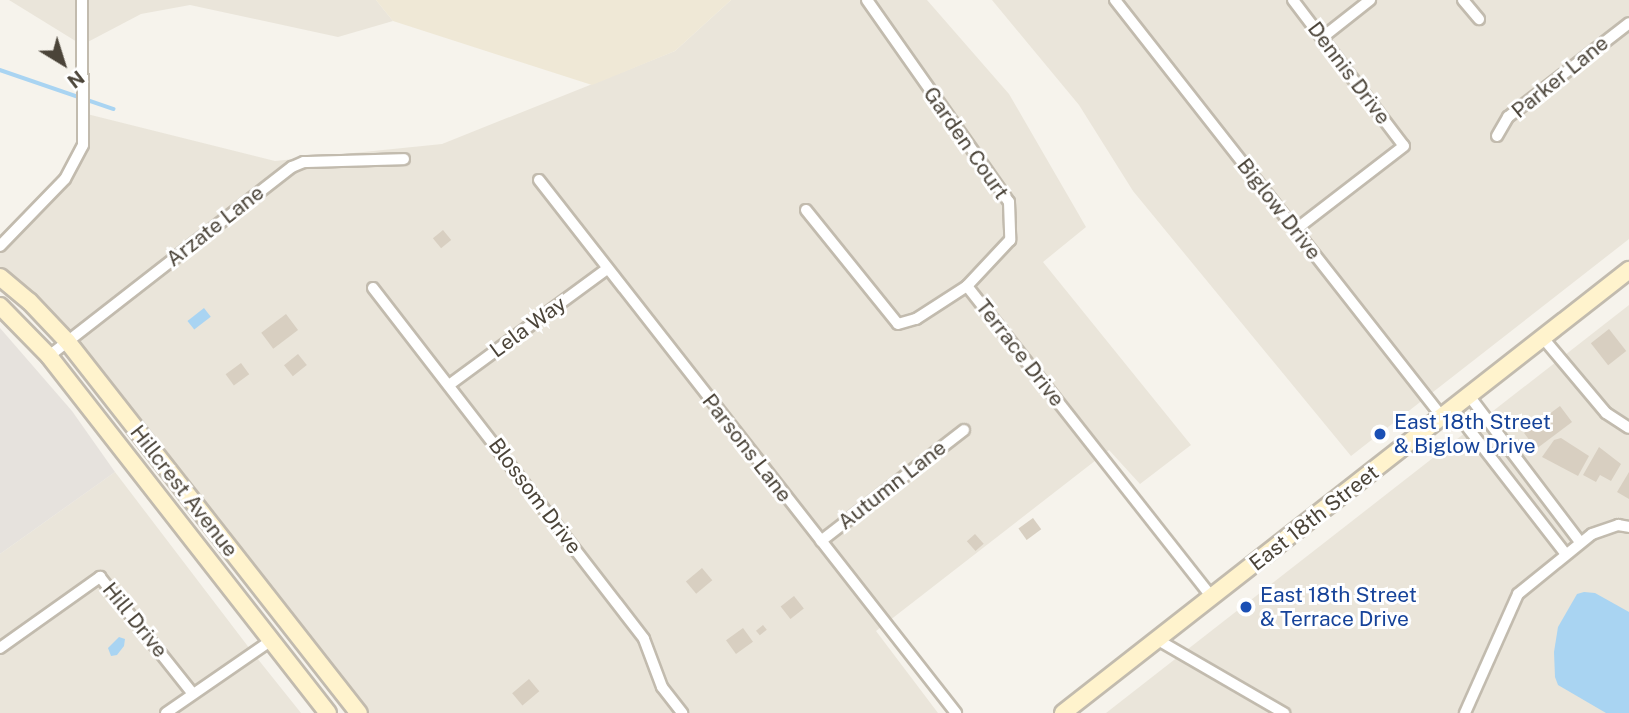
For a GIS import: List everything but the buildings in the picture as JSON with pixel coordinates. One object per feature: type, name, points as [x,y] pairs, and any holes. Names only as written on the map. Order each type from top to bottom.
[{"type":"main road","name":"East 18th Street","points":[[1063,713],[1629,271]]},
{"type":"main road","name":"Hillcrest Avenue","points":[[0,277],[29,301],[67,341],[359,713]]},
{"type":"main road","name":"Hillcrest Avenue","points":[[0,306],[49,356],[328,713]]},
{"type":"street","points":[[0,246],[65,179],[83,145],[82,0]]},
{"type":"street","name":"Garden Court","points":[[867,0],[1009,202],[1010,240],[967,286]]},
{"type":"street","name":"Biglow Drive","points":[[1115,0],[1295,230],[1448,414],[1567,551]]},
{"type":"street","name":"Dennis Drive","points":[[1293,0],[1404,146],[1295,230]]},
{"type":"street","points":[[1323,37],[1370,0]]},
{"type":"street","points":[[1463,0],[1479,19]]},
{"type":"street","name":"Parker Lane","points":[[1497,136],[1508,117],[1629,23]]},
{"type":"street","name":"Arzate Lane","points":[[49,356],[292,167],[304,162],[404,159]]},
{"type":"street","name":"Parsons Lane","points":[[539,180],[956,713]]},
{"type":"street","name":"Terrace Drive","points":[[806,210],[898,324],[916,319],[967,286],[1212,597]]},
{"type":"street","name":"Lela Way","points":[[449,385],[608,268]]},
{"type":"street","name":"Blossom Drive","points":[[373,288],[644,639],[662,687],[682,713]]},
{"type":"street","points":[[1543,338],[1606,414],[1629,429]]},
{"type":"street","points":[[1470,397],[1580,542]]},
{"type":"street","name":"Autumn Lane","points":[[821,541],[964,430]]},
{"type":"street","points":[[1465,713],[1518,594],[1567,551],[1592,534],[1618,526],[1629,527]]},
{"type":"street","name":"Hill Drive","points":[[0,648],[100,577],[193,694]]},
{"type":"street","points":[[166,713],[272,640]]},
{"type":"street","points":[[1158,640],[1284,713]]},
{"type":"shaded area","points":[[9,0],[376,0],[393,21],[338,37],[190,5],[141,14],[82,45]]},
{"type":"shaded area","points":[[376,0],[731,0],[675,51],[592,85],[393,21]]},
{"type":"shaded area","points":[[731,0],[927,0],[1009,94],[1086,227],[1043,262],[1191,445],[1140,484],[1109,450],[876,631],[938,713],[365,713],[0,272],[0,246],[55,189],[83,145],[83,113],[275,161],[442,144],[675,51]]},
{"type":"shaded area","points":[[992,0],[1629,0],[1629,239],[1351,456],[1133,191],[1079,105]]},
{"type":"shaded area","points":[[1629,305],[1629,713],[1106,713]]},
{"type":"shaded area","points":[[0,328],[72,411],[115,472],[0,554]]},
{"type":"shaded area","points":[[115,472],[301,713],[0,713],[0,554]]},
{"type":"water","points":[[204,308],[211,317],[194,330],[187,321]]},
{"type":"water","points":[[1595,593],[1629,612],[1629,713],[1606,713],[1558,685],[1555,677],[1554,652],[1558,627],[1577,594]]},
{"type":"water","points":[[119,637],[125,639],[124,646],[117,655],[111,656],[108,648]]},
{"type":"waterway","points":[[0,70],[114,109]]},
{"type":"place","name":"East 18th Street & Biglow Drive","points":[[1380,434]]},
{"type":"place","name":"East 18th Street & Terrace Drive","points":[[1246,607]]}]
